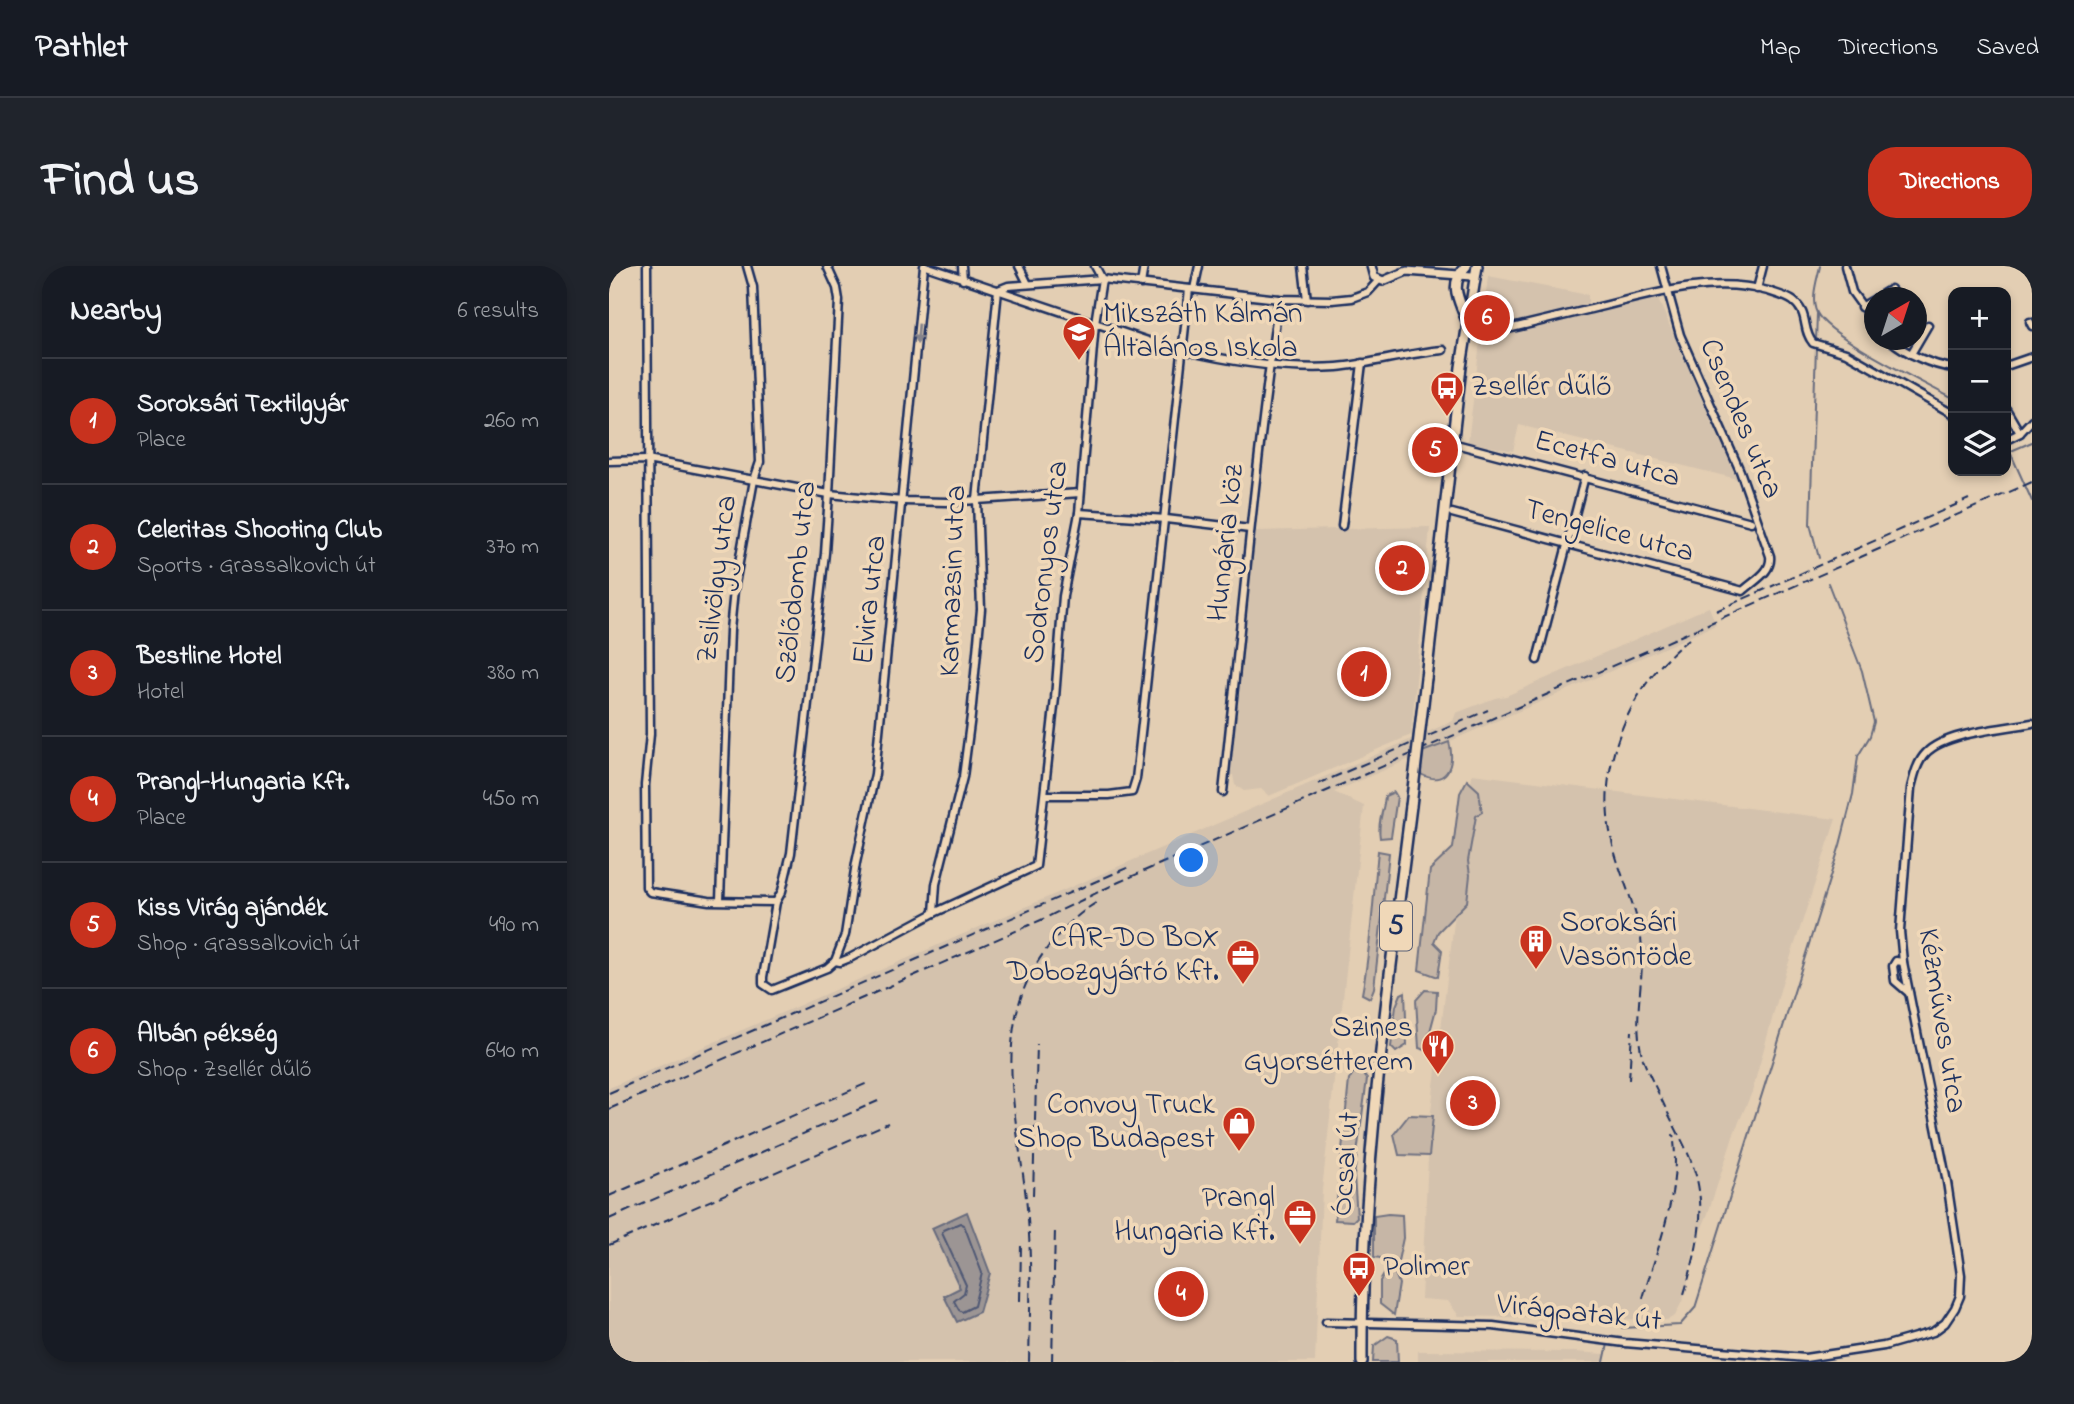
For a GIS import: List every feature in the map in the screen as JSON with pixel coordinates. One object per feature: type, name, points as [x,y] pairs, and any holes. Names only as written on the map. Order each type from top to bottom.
[{"type":"main road","points":[[1466,266],[1458,271],[1455,286],[1468,322]]},
{"type":"main road","name":"5","points":[[1452,443],[1477,266]]},
{"type":"main road","name":"Ócsai út","points":[[1362,1362],[1370,1164],[1452,443]]},
{"type":"street","points":[[609,269],[616,266]]},
{"type":"street","points":[[647,266],[650,734],[645,785],[646,887],[650,892],[709,901],[776,902]]},
{"type":"street","name":"Zsilvölgy utca","points":[[720,900],[730,630],[734,590],[754,480],[760,462],[753,288],[747,266]]},
{"type":"street","name":"Szőlődomb utca","points":[[827,266],[837,288],[839,300],[825,554],[798,805],[791,853],[782,891],[776,902],[763,984],[772,990],[814,974],[835,961]]},
{"type":"street","points":[[925,266],[1182,351],[1313,368],[1443,350]]},
{"type":"street","name":"Elvira utca","points":[[835,961],[845,935],[856,863],[875,774],[925,266]]},
{"type":"street","points":[[961,266],[963,280]]},
{"type":"street","points":[[1019,266],[1028,284]]},
{"type":"street","points":[[1095,266],[1103,279]]},
{"type":"street","points":[[1141,284],[1143,266]]},
{"type":"street","points":[[1045,795],[1109,795],[1132,792],[1136,779],[1182,351],[1191,289],[1199,266]]},
{"type":"street","points":[[1303,266],[1307,300]]},
{"type":"street","points":[[1371,266],[1374,276],[1383,281],[1407,269],[1458,271],[1475,279]]},
{"type":"street","name":"Csendes utca","points":[[1661,266],[1680,335],[1740,471],[1770,556],[1771,565],[1752,583]]},
{"type":"street","points":[[1758,289],[1763,266]]},
{"type":"street","points":[[1845,266],[1852,292],[1864,311]]},
{"type":"street","points":[[998,290],[1008,285],[1103,279],[1307,300],[1352,298],[1367,292],[1379,280]]},
{"type":"street","name":"Sodronyos utca","points":[[934,913],[1036,866],[1063,596],[1079,513],[1095,323],[1103,279]]},
{"type":"street","points":[[1466,334],[1487,334],[1667,291],[1709,286],[1758,289],[1781,295],[1799,307],[1806,317],[1807,331],[1813,343],[1846,353],[1951,413]]},
{"type":"street","name":"Karmazsin utca","points":[[934,913],[936,884],[963,777],[971,716],[981,609],[977,500],[998,290]]},
{"type":"street","name":"Hungária köz","points":[[1223,792],[1250,530],[1279,299]]},
{"type":"street","points":[[1911,354],[1928,325]]},
{"type":"street","points":[[1905,350],[1948,367]]},
{"type":"street","points":[[2011,364],[2032,357]]},
{"type":"street","points":[[1342,526],[1362,363]]},
{"type":"street","points":[[2008,413],[2021,433]]},
{"type":"street","points":[[2011,438],[2021,433],[2032,420]]},
{"type":"street","name":"Ecetfa utca","points":[[1452,443],[1751,522]]},
{"type":"street","points":[[609,461],[647,460],[829,494],[903,501],[977,500],[1080,493]]},
{"type":"street","points":[[1537,660],[1585,476]]},
{"type":"street","points":[[1079,513],[1166,519],[1250,530]]},
{"type":"street","name":"Tengelice utca","points":[[1452,513],[1743,591],[1752,583]]},
{"type":"street","name":"Kézműves utca","points":[[1960,1296],[1961,1275],[1947,1182],[1903,962],[1900,931],[1912,788],[1916,769],[1925,754],[1939,743],[2032,723]]},
{"type":"street","points":[[835,961],[851,958],[934,913]]},
{"type":"street","points":[[1903,962],[1896,961],[1893,966],[1895,981],[1909,993]]},
{"type":"street","name":"Virágpatak út","points":[[1326,1322],[1493,1326],[1757,1356],[1827,1359],[1933,1332],[1950,1317],[1960,1296]]},
{"type":"shaded area","points":[[1488,276],[1588,295],[1588,304],[1654,290],[1737,479],[1519,425],[1513,451],[1468,442]]},
{"type":"shaded area","points":[[1430,527],[1411,735],[1269,796],[1261,789],[1244,791],[1235,785],[1233,775],[1228,775],[1229,762],[1255,531]]},
{"type":"shaded area","points":[[1709,607],[1716,625],[1334,792],[1364,806],[1322,1190],[1315,1362],[609,1362],[609,1088],[1453,721],[1456,713],[1506,696]]},
{"type":"shaded area","points":[[1449,742],[1451,759],[1447,772],[1436,778],[1419,773],[1422,752]]},
{"type":"shaded area","points":[[1472,774],[1836,819],[1782,983],[1752,1092],[1735,1131],[1707,1216],[1694,1246],[1686,1293],[1675,1316],[1667,1320],[1459,1316],[1448,1301],[1421,1299],[1430,1119]]},
{"type":"shaded area","points":[[1467,780],[1479,791],[1482,812],[1476,816],[1468,861],[1470,875],[1467,902],[1438,932],[1434,942],[1442,950],[1438,977],[1419,970],[1430,870],[1453,848],[1460,793]]},
{"type":"shaded area","points":[[1394,792],[1397,797],[1391,837],[1380,838],[1379,827],[1385,796]]},
{"type":"shaded area","points":[[1378,851],[1389,853],[1374,988],[1370,998],[1362,994]]},
{"type":"shaded area","points":[[1425,990],[1437,991],[1436,1009],[1425,1050],[1419,1048],[1416,1000]]},
{"type":"shaded area","points":[[1405,992],[1407,1045],[1396,1052],[1391,1047],[1396,1006],[1401,994]]},
{"type":"shaded area","points":[[1360,1070],[1367,1079],[1354,1176],[1357,1217],[1353,1221],[1335,1220],[1349,1080],[1353,1073]]},
{"type":"shaded area","points":[[1409,1115],[1433,1116],[1429,1156],[1399,1155],[1394,1134]]},
{"type":"shaded area","points":[[1402,1215],[1403,1238],[1398,1261],[1374,1257],[1374,1216]]},
{"type":"shaded area","points":[[1387,1270],[1394,1270],[1399,1284],[1394,1315],[1380,1304],[1380,1281]]},
{"type":"shaded area","points":[[1388,1336],[1397,1339],[1398,1362],[1373,1362],[1374,1346]]},
{"type":"shaded area","points":[[1418,1351],[1574,1352],[1605,1354],[1605,1362],[1418,1362]]},
{"type":"water","points":[[967,1212],[990,1273],[979,1312],[957,1322],[944,1296],[960,1288],[932,1228]]},
{"type":"waterway","points":[[1820,266],[1814,302],[1817,313],[1825,323],[1858,347],[1948,396]]},
{"type":"waterway","points":[[1816,341],[1817,314]]},
{"type":"waterway","points":[[1816,347],[1810,524],[1819,558]]},
{"type":"waterway","points":[[2011,451],[2032,442]]},
{"type":"waterway","points":[[2011,454],[2032,501]]},
{"type":"waterway","points":[[1622,1328],[1680,1325],[1695,1308],[1840,845],[1853,794],[1858,756],[1870,736],[1874,722],[1862,671],[1828,583]]},
{"type":"waterway","points":[[1604,1362],[1608,1344]]},
{"type":"railway","points":[[609,1109],[2032,482]]},
{"type":"railway","points":[[1716,611],[1969,499]]},
{"type":"railway","points":[[1684,1294],[1699,1232],[1698,1185],[1688,1153],[1643,1059],[1638,1029],[1641,938],[1612,841],[1608,785],[1613,757],[1634,703],[1668,658],[1689,639]]},
{"type":"railway","points":[[1318,784],[1488,710]]},
{"type":"railway","points":[[609,1093],[1129,867]]},
{"type":"railway","points":[[1029,1362],[1029,1227],[1014,1109],[1012,1043],[1017,1011],[1028,981],[1045,951],[1070,923],[1099,901]]},
{"type":"railway","points":[[1629,1080],[1632,1031]]},
{"type":"railway","points":[[1033,1196],[1037,1044]]},
{"type":"railway","points":[[609,1196],[870,1082]]},
{"type":"railway","points":[[609,1219],[878,1101]]},
{"type":"railway","points":[[609,1245],[888,1123]]},
{"type":"railway","points":[[1643,1298],[1671,1197],[1675,1155],[1673,1134]]},
{"type":"railway","points":[[1052,1362],[1055,1229]]},
{"type":"railway","points":[[1020,1301],[1021,1245]]},
{"type":"place","name":"Albán pékség","points":[[1487,318]]},
{"type":"place","name":"Mikszáth Kálmán Általános Iskola","points":[[1079,362]]},
{"type":"place","name":"Zsellér dűlő","points":[[1447,418]]},
{"type":"place","name":"Kiss Virág ajándék","points":[[1435,450]]},
{"type":"place","name":"Celeritas Shooting Club","points":[[1402,568]]},
{"type":"place","name":"Soroksári Textilgyár","points":[[1364,674]]},
{"type":"place","name":"Soroksári Vasöntöde","points":[[1536,971]]},
{"type":"place","name":"CAR-DO BOX Dobozgyártó Kft.","points":[[1243,986]]},
{"type":"place","name":"Szines Gyorsétterem","points":[[1438,1076]]},
{"type":"place","name":"Bestline Hotel","points":[[1473,1103]]},
{"type":"place","name":"Convoy Truck Shop Budapest","points":[[1239,1153]]},
{"type":"place","name":"Prangl Hungaria Kft.","points":[[1300,1246]]},
{"type":"place","name":"Prangl-Hungaria Kft.","points":[[1181,1294]]},
{"type":"place","name":"Polimer","points":[[1359,1298]]}]
